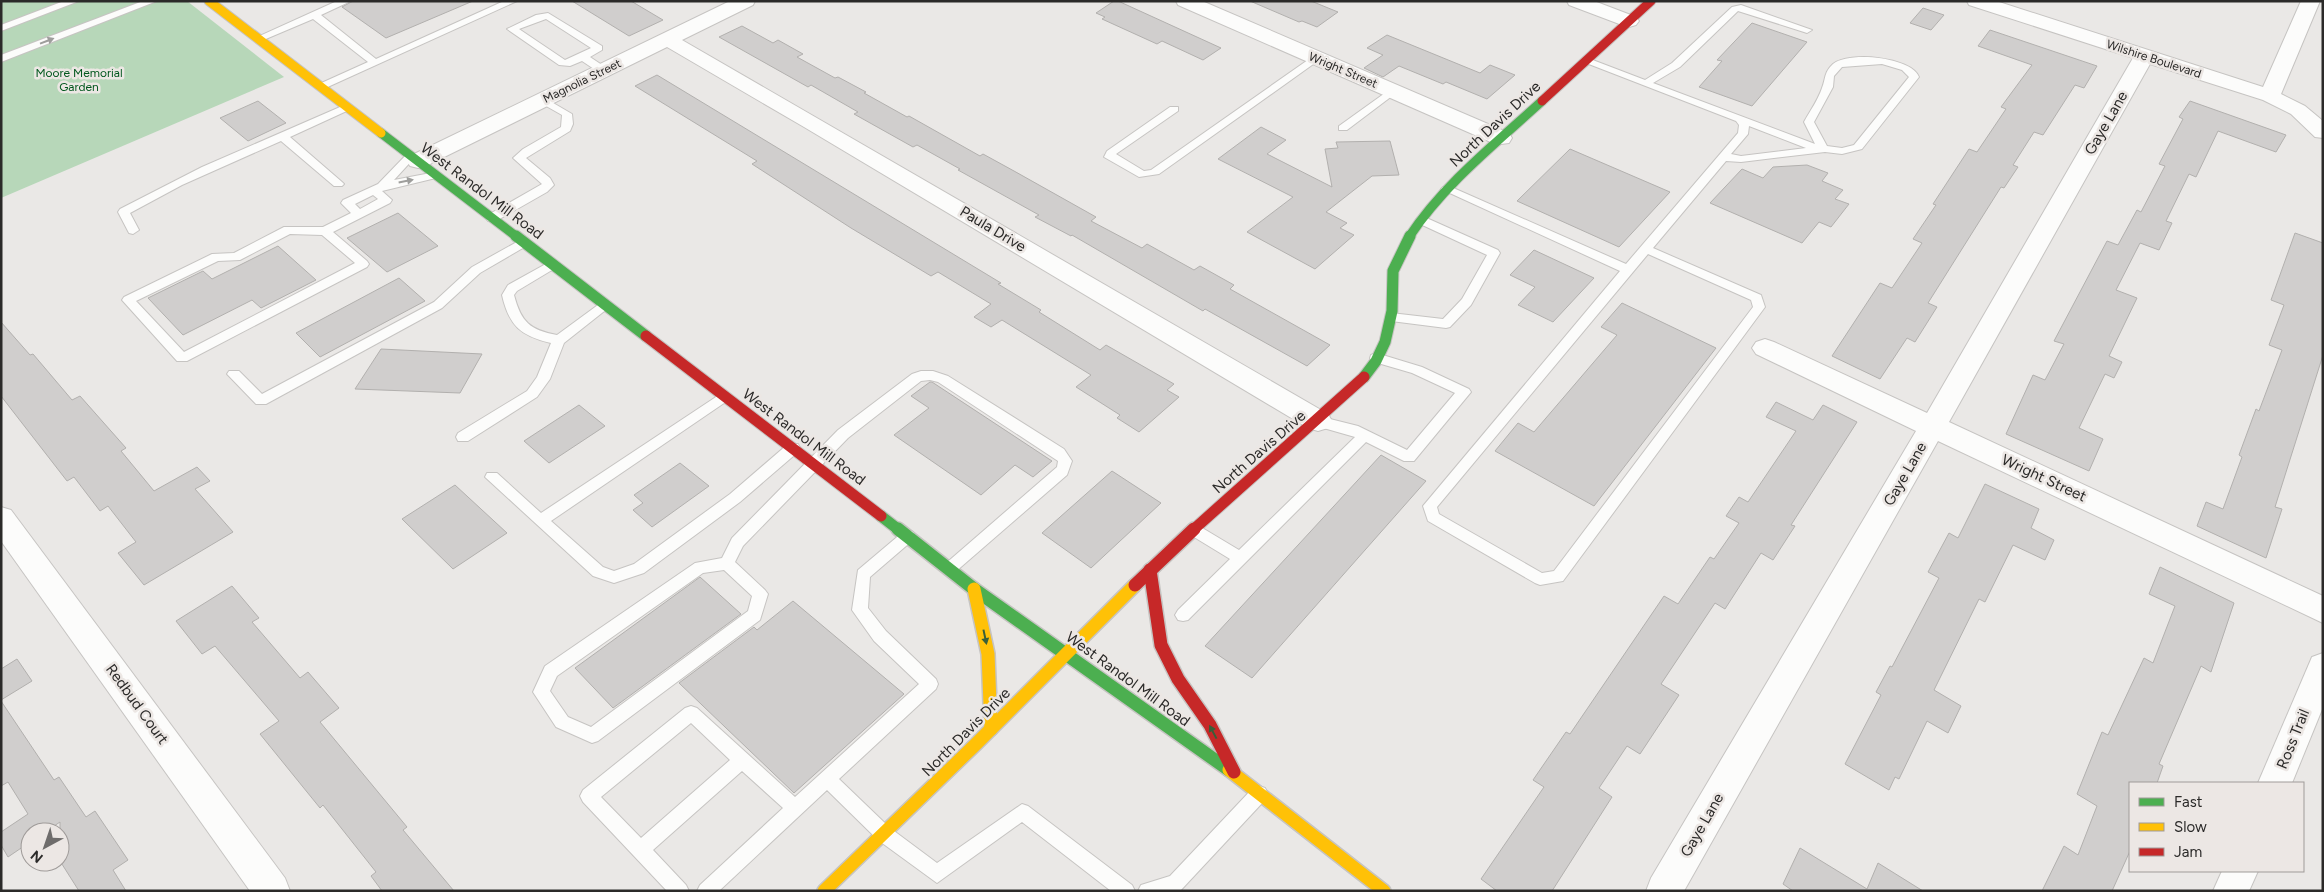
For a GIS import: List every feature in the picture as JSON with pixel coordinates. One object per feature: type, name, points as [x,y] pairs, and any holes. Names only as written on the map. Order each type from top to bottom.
[{"type":"main road","name":"West Randol Mill Road","points":[[209,1],[908,536],[974,589],[1236,775],[1384,891]]},
{"type":"main road","name":"North Davis Drive","points":[[824,891],[991,729],[1150,570],[1318,421],[1372,369],[1388,332],[1391,317],[1393,268],[1437,198],[1651,1]]},
{"type":"main road","points":[[1150,570],[1161,645],[1178,679],[1210,725],[1236,775]]},
{"type":"main road","points":[[974,589],[988,654],[991,729]]},
{"type":"street","name":"Wright Street","points":[[1184,1],[1501,138]]},
{"type":"street","points":[[1576,1],[1629,21]]},
{"type":"street","name":"Wilshire Boulevard","points":[[1976,1],[2270,96],[2298,110],[2323,132]]},
{"type":"street","points":[[2270,96],[2311,1]]},
{"type":"street","name":"Magnolia Street","points":[[415,159],[543,100],[667,40],[738,3]]},
{"type":"street","name":"Paula Drive","points":[[667,40],[812,122],[1318,421]]},
{"type":"street","name":"Gaye Lane","points":[[1664,891],[2144,56]]},
{"type":"street","name":"Wright Street","points":[[1764,348],[2323,610]]},
{"type":"street","name":"Redbud Court","points":[[1,518],[272,891]]},
{"type":"street","name":"Ross Trail","points":[[2275,782],[2323,667]]},
{"type":"street","points":[[2232,891],[2240,872]]},
{"type":"lane","points":[[1,28],[74,1]]},
{"type":"lane","points":[[1,58],[152,1]]},
{"type":"lane","points":[[258,39],[346,1]]},
{"type":"lane","points":[[321,87],[512,1]]},
{"type":"lane","points":[[1646,83],[1676,65],[1735,9],[1741,8],[1807,30]]},
{"type":"lane","points":[[315,15],[375,63]]},
{"type":"lane","points":[[548,16],[598,48],[583,57],[563,63],[512,29],[539,17],[548,16]]},
{"type":"lane","points":[[583,57],[604,70]]},
{"type":"lane","points":[[1174,109],[1111,153],[1110,157],[1143,175],[1155,172],[1315,58]]},
{"type":"lane","points":[[1586,60],[1823,149]]},
{"type":"lane","points":[[1724,156],[1741,159],[1823,149],[1842,151],[1858,147],[1914,78],[1911,71],[1883,61],[1850,62],[1838,65],[1829,76],[1828,87],[1810,122],[1823,149]]},
{"type":"lane","points":[[1343,128],[1392,91]]},
{"type":"lane","points":[[492,218],[548,185],[546,180],[519,158],[527,151],[566,129],[568,124],[567,114],[543,100]]},
{"type":"lane","points":[[133,230],[124,212],[155,193],[347,107]]},
{"type":"lane","points":[[1646,249],[1757,298],[1760,307],[1558,578],[1540,579],[1433,517],[1430,506],[1628,270],[1743,134],[1744,125],[1740,119]]},
{"type":"lane","points":[[283,137],[338,184]]},
{"type":"lane","points":[[325,231],[363,264],[182,358],[128,300],[216,258],[236,257],[288,230],[325,231],[359,214],[347,204],[378,188],[415,159]]},
{"type":"lane","points":[[378,188],[436,175]]},
{"type":"lane","points":[[1447,189],[1628,270]]},
{"type":"lane","points":[[1391,317],[1446,324],[1467,302],[1494,253],[1422,220]]},
{"type":"lane","points":[[234,374],[261,401],[438,305],[476,270],[524,242]]},
{"type":"lane","points":[[553,264],[512,288],[508,294],[511,311],[521,327],[535,336],[559,340]]},
{"type":"lane","points":[[463,437],[532,394],[543,379],[559,340],[606,305]]},
{"type":"lane","points":[[1318,421],[1364,436],[1409,457],[1464,392],[1417,370],[1376,358]]},
{"type":"lane","points":[[727,564],[738,542],[815,465],[843,434],[917,377],[934,374],[1065,458],[1066,463],[1062,471],[949,568]]},
{"type":"lane","points":[[540,521],[725,396]]},
{"type":"lane","points":[[1183,615],[1364,436]]},
{"type":"lane","points":[[492,477],[598,572],[614,577],[639,570],[735,498],[793,448]]},
{"type":"lane","points":[[1194,530],[1240,558]]},
{"type":"lane","points":[[706,891],[930,684],[880,636],[860,610],[863,574],[908,536]]},
{"type":"lane","points":[[727,564],[760,594],[756,614],[592,736],[562,722],[541,692],[551,671],[700,567],[727,564]]},
{"type":"lane","points":[[680,891],[589,796],[691,713],[796,809]]},
{"type":"lane","points":[[641,849],[742,760]]},
{"type":"lane","points":[[828,779],[884,834],[937,874],[1022,812],[1126,891]]},
{"type":"lane","points":[[1147,891],[1175,884],[1260,794]]},
{"type":"green space","name":"Moore Memorial Garden","points":[[1,1],[187,1],[284,77],[1,198]]},
{"type":"building","points":[[353,1],[473,1],[386,38],[342,7]]},
{"type":"building","points":[[572,1],[631,1],[663,20],[629,36]]},
{"type":"building","points":[[1114,1],[1118,1],[1221,48],[1203,60],[1162,41],[1157,44],[1102,19],[1105,17],[1096,13]]},
{"type":"building","points":[[1250,1],[1311,1],[1338,12],[1317,27],[1302,21],[1299,22]]},
{"type":"building","points":[[1923,8],[1944,15],[1931,30],[1910,23]]},
{"type":"building","points":[[1752,23],[1807,42],[1752,106],[1699,87],[1722,61],[1717,60]]},
{"type":"building","points":[[742,26],[773,43],[778,40],[803,54],[797,57],[835,78],[838,77],[866,92],[864,93],[980,156],[983,154],[1014,171],[1096,217],[1091,221],[1142,248],[1147,244],[1194,270],[1200,266],[1234,285],[1230,289],[1330,345],[1307,366],[1205,309],[1203,311],[1072,235],[1035,217],[1039,215],[958,170],[960,169],[917,145],[913,147],[854,114],[858,112],[811,85],[808,87],[719,37]]},
{"type":"building","points":[[1990,30],[2097,66],[2084,88],[2075,85],[2043,135],[2034,132],[2013,165],[2018,167],[2004,188],[2001,187],[1928,303],[1937,307],[1915,342],[1907,338],[1880,379],[1832,356],[1880,283],[1892,288],[1922,243],[1913,239],[1936,205],[1933,204],[1969,149],[1977,152],[2006,109],[2001,107],[2032,65],[1978,46]]},
{"type":"building","points":[[1387,35],[1480,73],[1490,65],[1515,75],[1487,99],[1446,82],[1443,84],[1399,66],[1383,77],[1364,68],[1383,55],[1367,48]]},
{"type":"building","points":[[657,75],[1001,283],[998,284],[1041,310],[1039,312],[1100,350],[1106,345],[1174,384],[1167,390],[1179,397],[1139,432],[1117,418],[1120,415],[1076,387],[1091,375],[1002,320],[991,327],[974,317],[991,304],[938,272],[931,276],[851,228],[752,164],[757,161],[635,86]]},
{"type":"building","points":[[258,101],[286,123],[248,141],[220,118]]},
{"type":"building","points":[[2190,101],[2286,135],[2276,152],[2218,131],[2196,177],[2189,174],[2166,221],[2172,223],[2159,250],[2140,243],[2116,290],[2137,298],[2109,356],[2122,362],[2114,378],[2105,374],[2079,428],[2103,439],[2089,471],[2006,434],[2033,375],[2045,380],[2064,344],[2054,341],[2107,241],[2118,245],[2137,210],[2141,212],[2165,166],[2159,164],[2183,119],[2179,117]]},
{"type":"building","points":[[1261,127],[1286,140],[1267,154],[1332,187],[1325,149],[1338,148],[1336,142],[1390,141],[1399,175],[1372,176],[1326,212],[1347,223],[1340,228],[1354,235],[1315,269],[1247,232],[1293,197],[1218,159]]},
{"type":"building","points":[[1570,149],[1670,192],[1619,247],[1517,201]]},
{"type":"building","points":[[1807,165],[1828,173],[1822,181],[1843,190],[1835,199],[1849,204],[1831,227],[1819,222],[1802,243],[1710,203],[1742,169],[1763,178],[1773,167]]},
{"type":"building","points":[[398,213],[438,246],[387,272],[347,238]]},
{"type":"building","points":[[2295,233],[2323,243],[2323,355],[2275,507],[2282,509],[2266,558],[2197,526],[2206,502],[2223,509],[2242,457],[2239,455],[2256,409],[2259,411],[2282,350],[2269,345],[2284,305],[2271,300]]},
{"type":"building","points":[[278,246],[316,280],[261,308],[252,300],[183,335],[148,298],[203,271],[212,279]]},
{"type":"building","points":[[1534,250],[1594,278],[1553,322],[1518,305],[1535,287],[1510,275]]},
{"type":"building","points":[[399,278],[425,301],[320,357],[296,333]]},
{"type":"building","points":[[1622,303],[1716,348],[1594,506],[1495,451],[1518,423],[1534,432],[1617,335],[1601,327]]},
{"type":"building","points":[[1,322],[30,355],[33,354],[72,400],[80,396],[126,448],[121,451],[154,491],[197,467],[210,481],[195,489],[233,532],[144,585],[118,553],[136,542],[108,506],[100,511],[74,477],[67,481],[1,396]]},
{"type":"building","points":[[381,349],[482,354],[460,393],[355,389]]},
{"type":"building","points":[[930,382],[1052,461],[1033,477],[1015,465],[981,495],[894,435],[929,408],[911,396]]},
{"type":"building","points":[[1776,402],[1813,420],[1823,405],[1857,422],[1791,525],[1795,526],[1773,560],[1761,553],[1725,609],[1715,603],[1661,684],[1679,695],[1640,754],[1627,746],[1599,788],[1612,797],[1552,891],[1497,891],[1481,879],[1544,787],[1533,780],[1566,732],[1570,734],[1664,596],[1678,604],[1710,557],[1714,559],[1739,523],[1726,516],[1739,497],[1748,502],[1796,431],[1766,417]]},
{"type":"building","points":[[579,405],[605,426],[549,463],[524,441]]},
{"type":"building","points":[[1381,455],[1426,481],[1252,678],[1205,646]]},
{"type":"building","points":[[680,463],[709,486],[652,527],[633,510],[643,503],[634,495]]},
{"type":"building","points":[[1112,471],[1161,503],[1091,568],[1042,533]]},
{"type":"building","points":[[1985,484],[2039,509],[2031,528],[2054,540],[2045,560],[2013,545],[1985,602],[1979,599],[1934,690],[1961,706],[1948,733],[1927,721],[1899,779],[1895,777],[1889,790],[1845,764],[1881,695],[1876,692],[1890,666],[1892,667],[1939,578],[1928,572],[1949,533],[1958,538]]},
{"type":"building","points":[[455,485],[507,533],[453,569],[402,519]]},
{"type":"building","points":[[2160,567],[2234,603],[2211,672],[2201,666],[2159,764],[2163,766],[2157,782],[2129,782],[2129,853],[2112,891],[2042,891],[2064,846],[2078,855],[2097,806],[2077,794],[2102,732],[2108,735],[2144,658],[2153,663],[2175,606],[2149,594]]},
{"type":"building","points":[[700,577],[741,614],[613,708],[575,668]]},
{"type":"building","points":[[232,586],[259,618],[252,622],[300,678],[308,672],[339,708],[320,722],[407,827],[403,830],[454,891],[382,891],[371,876],[376,872],[323,805],[320,808],[260,734],[279,721],[215,646],[202,654],[176,621]]},
{"type":"building","points":[[793,601],[904,694],[794,793],[679,683],[754,627],[757,630]]},
{"type":"building","points":[[17,659],[32,681],[1,700],[1,669]]},
{"type":"building","points":[[1,701],[54,780],[59,777],[86,817],[95,811],[128,860],[113,870],[126,891],[79,891],[67,872],[70,872],[70,822],[20,822],[20,849],[8,857],[1,845],[1,832],[28,814],[8,782],[1,786]]},
{"type":"building","points":[[1800,848],[1867,889],[1878,863],[1923,891],[1793,891],[1783,884]]},
{"type":"traffic: fast","points":[[1364,377],[1371,370],[1385,342],[1392,311],[1393,271],[1405,243],[1421,220],[1459,177],[1542,101]]},
{"type":"traffic: fast","points":[[381,133],[646,336]]},
{"type":"traffic: fast","points":[[881,516],[974,589],[1229,770]]},
{"type":"traffic: slow","points":[[209,1],[381,133]]},
{"type":"traffic: slow","points":[[824,891],[976,744],[1135,585]]},
{"type":"traffic: slow","points":[[974,589],[988,654],[991,729]]},
{"type":"traffic: slow","points":[[1229,770],[1384,891]]},
{"type":"traffic: jam","points":[[1542,101],[1651,1]]},
{"type":"traffic: jam","points":[[646,336],[881,516]]},
{"type":"traffic: jam","points":[[1135,585],[1191,532],[1364,377]]},
{"type":"traffic: jam","points":[[1150,570],[1161,645],[1178,679],[1210,725],[1234,772]]}]
